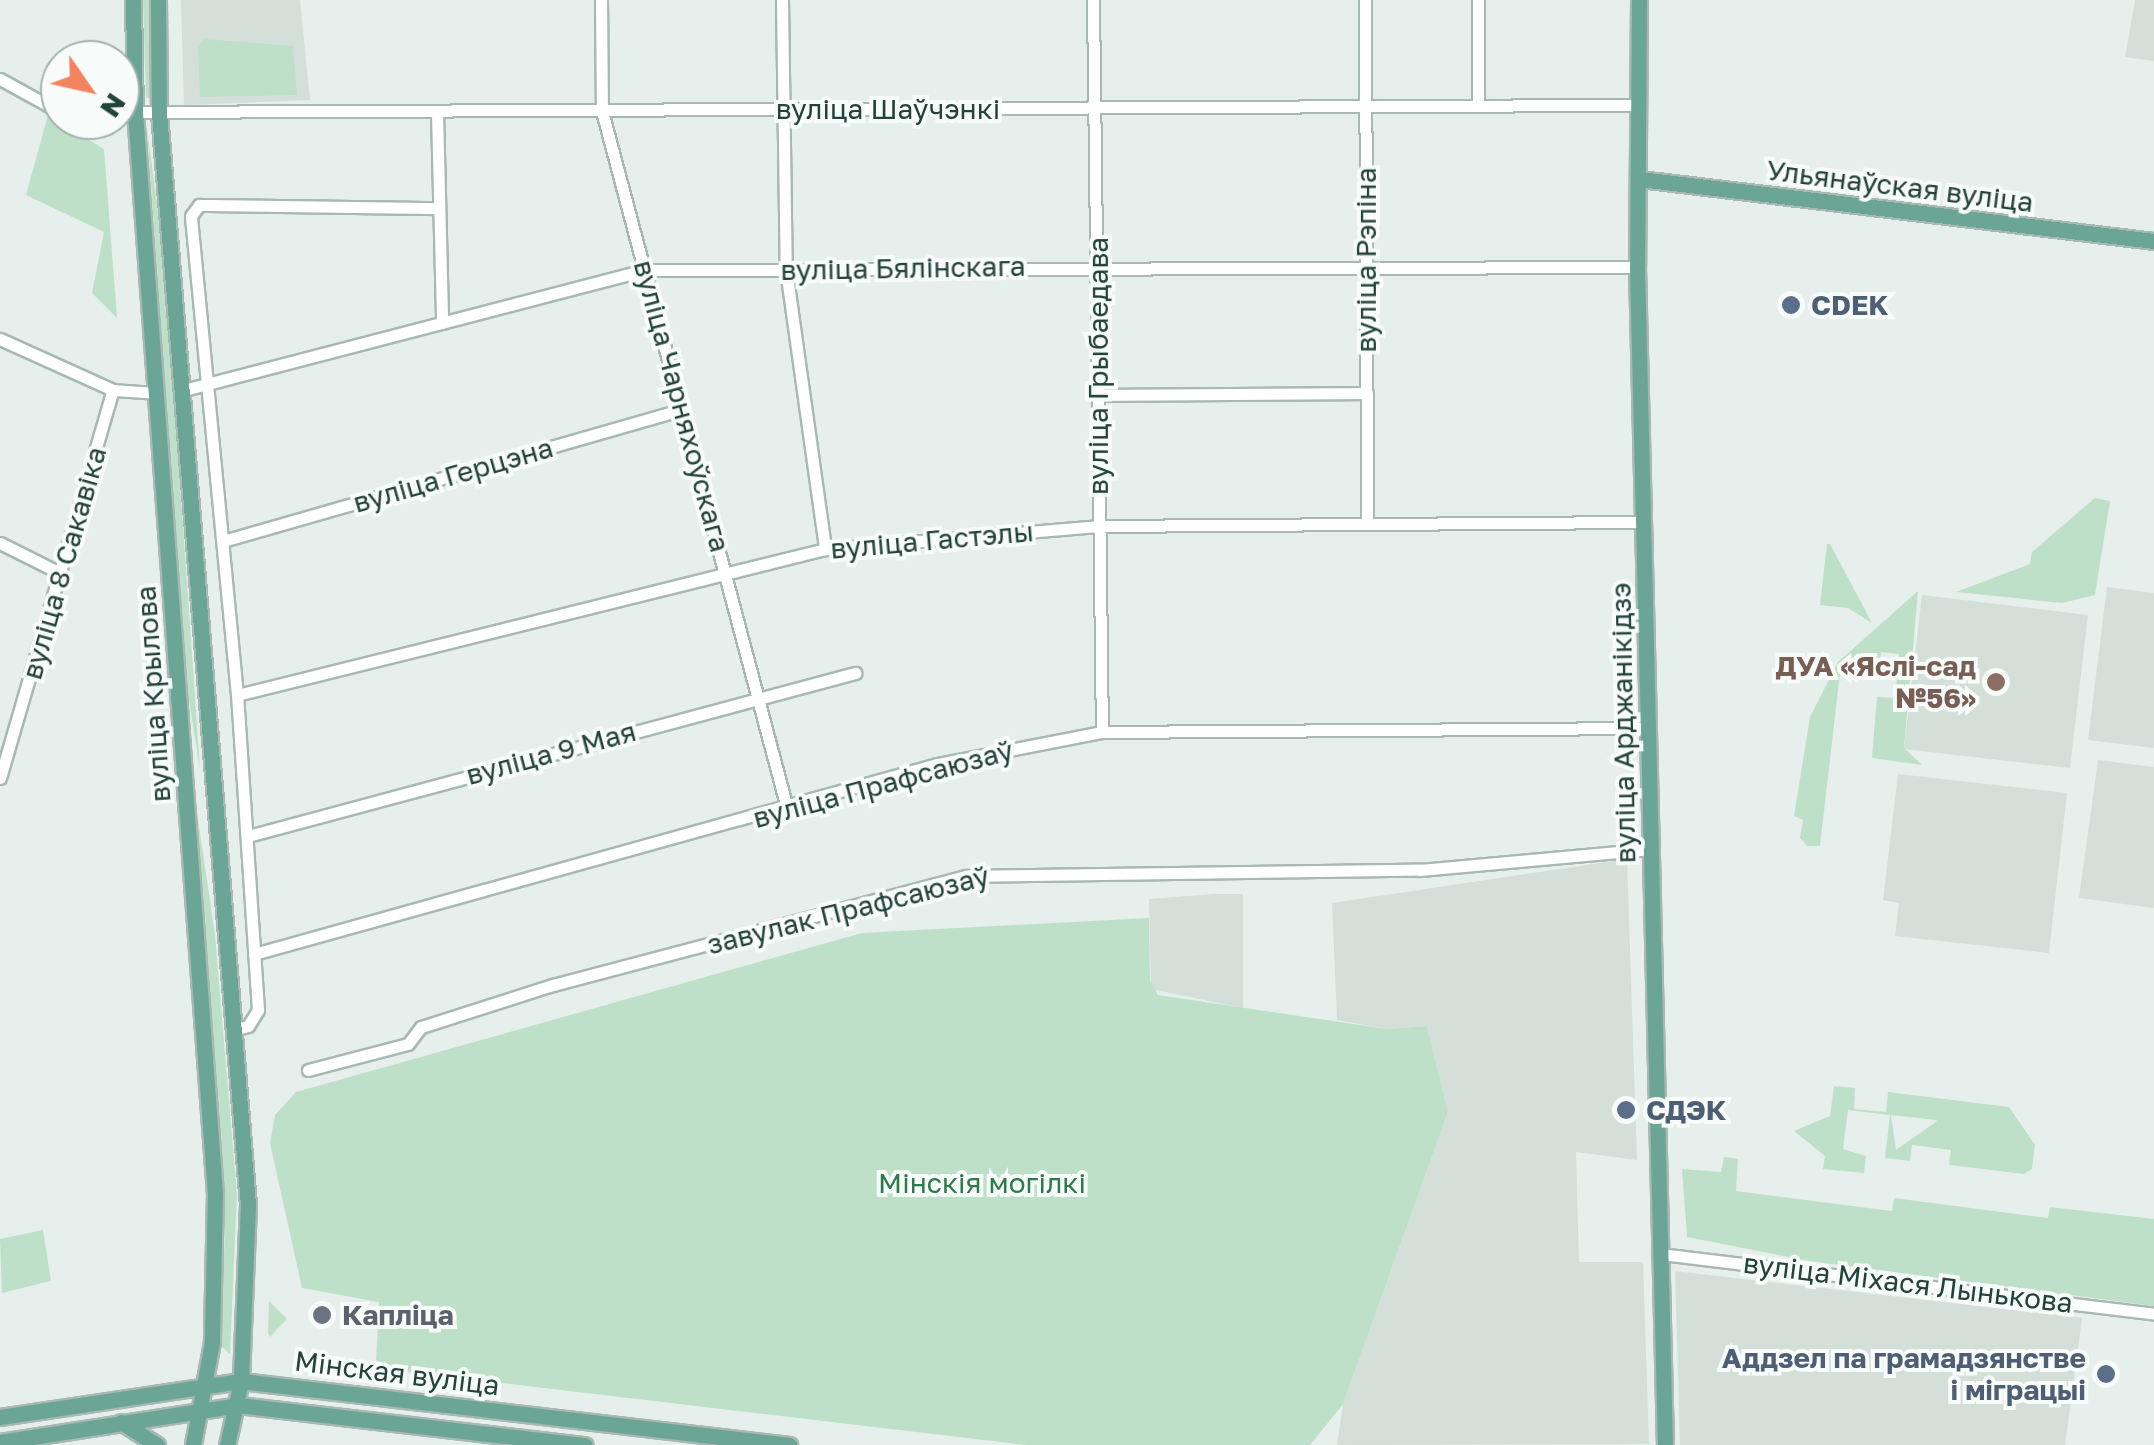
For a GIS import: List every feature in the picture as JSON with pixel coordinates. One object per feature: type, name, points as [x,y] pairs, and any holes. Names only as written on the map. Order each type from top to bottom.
[{"type":"main road","name":"вуліца Крылова","points":[[132,0],[133,40]]},
{"type":"main road","name":"вуліца Крылова","points":[[158,0],[159,112],[248,1204],[238,1405],[227,1445]]},
{"type":"main road","name":"вуліца Арджанікідзэ","points":[[1639,0],[1637,266],[1665,1445]]},
{"type":"main road","name":"вуліца Крылова","points":[[137,140],[215,1194],[208,1385],[193,1445]]},
{"type":"main road","name":"Ульянаўская вуліца","points":[[1640,180],[2154,242]]},
{"type":"main road","points":[[184,782],[211,780]]},
{"type":"main road","name":"Мінская вуліца","points":[[0,1417],[240,1380],[789,1445]]},
{"type":"main road","name":"Мінская вуліца","points":[[0,1442],[238,1405],[585,1445]]},
{"type":"main road","points":[[121,1422],[157,1445]]},
{"type":"street","name":"вуліца Чарняхоўскага","points":[[601,0],[602,111],[728,570],[787,808]]},
{"type":"street","points":[[782,0],[786,270],[826,549]]},
{"type":"street","name":"вуліца Грыбаедава","points":[[1094,0],[1102,732]]},
{"type":"street","name":"вуліца Рэпіна","points":[[1365,0],[1367,520]]},
{"type":"street","points":[[1478,0],[1478,106]]},
{"type":"street","points":[[0,79],[40,101]]},
{"type":"street","name":"вуліца Шаўчэнкі","points":[[140,112],[1640,105]]},
{"type":"street","points":[[436,112],[442,323]]},
{"type":"street","points":[[232,1030],[248,1026],[258,1010],[238,695],[191,216],[199,206],[213,205],[439,208]]},
{"type":"street","name":"вуліца Бялінскага","points":[[184,390],[206,388],[645,270],[1365,264],[1637,266]]},
{"type":"street","points":[[0,339],[113,390],[157,393]]},
{"type":"street","name":"вуліца 8 Сакавіка","points":[[1,772],[113,390]]},
{"type":"street","points":[[1097,395],[1367,393]]},
{"type":"street","name":"вуліца Герцэна","points":[[223,541],[682,409]]},
{"type":"street","name":"вуліца Гастэлы","points":[[238,695],[728,570],[826,549],[1098,526],[1367,520],[1643,522]]},
{"type":"street","points":[[0,544],[62,574]]},
{"type":"street","name":"вуліца 9 Мая","points":[[248,836],[855,673]]},
{"type":"street","name":"вуліца Прафсаюзаў","points":[[254,954],[937,764],[1102,732],[1648,728]]},
{"type":"street","name":"завулак Прафсаюзаў","points":[[308,1070],[408,1044],[421,1027],[553,985],[966,876],[1420,870],[1651,849]]},
{"type":"street","name":"вуліца Міхася Лынькова","points":[[1661,1254],[2154,1314]]},
{"type":"shaded area","points":[[181,0],[300,0],[310,100],[184,105]]},
{"type":"shaded area","points":[[2135,0],[2154,0],[2154,61],[2125,57]]},
{"type":"shaded area","points":[[2107,587],[2154,593],[2154,748],[2088,740]]},
{"type":"shaded area","name":"ДУА «Яслі-сад №56»","points":[[1922,595],[2088,615],[2070,768],[1904,749]]},
{"type":"shaded area","points":[[2098,760],[2154,767],[2154,908],[2079,898]]},
{"type":"shaded area","points":[[1898,774],[2067,793],[2049,953],[1895,936],[1899,903],[1883,900]]},
{"type":"shaded area","points":[[1627,859],[1637,1160],[1576,1152],[1579,1262],[1643,1262],[1649,1444],[1337,1445],[1343,1404],[1448,1112],[1427,1026],[1387,1029],[1337,1020],[1332,903]]},
{"type":"shaded area","points":[[1243,894],[1243,1008],[1151,989],[1149,899]]},
{"type":"shaded area","points":[[1675,1271],[2082,1318],[2065,1445],[1680,1445]]},
{"type":"green space","points":[[143,0],[150,0],[150,98],[146,98]]},
{"type":"green space","points":[[204,39],[293,46],[297,95],[200,97],[198,47]]},
{"type":"green space","points":[[147,128],[165,265],[200,769],[185,676]]},
{"type":"green space","points":[[41,140],[89,140],[104,149],[117,318],[92,293],[104,232],[26,195]]},
{"type":"green space","points":[[2095,498],[2110,501],[2095,595],[2062,603],[1956,592],[2030,564],[2032,552]]},
{"type":"green space","points":[[1827,544],[1872,623],[1848,608],[1820,605]]},
{"type":"green space","points":[[1918,591],[1904,748],[1922,765],[1872,758],[1877,697],[1895,698],[1899,654],[1881,652],[1880,668],[1841,664],[1820,846],[1807,846],[1800,838],[1803,820],[1794,816],[1810,717],[1838,662]]},
{"type":"green space","points":[[194,792],[215,935],[237,1194],[230,1354],[219,1344],[225,1234]]},
{"type":"green space","name":"Мінскія могілкі","points":[[1149,918],[1150,980],[1158,995],[1387,1029],[1427,1026],[1448,1112],[1343,1404],[1310,1445],[1026,1445],[382,1369],[376,1363],[379,1302],[302,1288],[270,1143],[275,1115],[296,1092],[862,933]]},
{"type":"green space","points":[[1834,1086],[1855,1088],[1854,1109],[1886,1112],[1888,1092],[2009,1107],[2035,1145],[2032,1169],[2024,1174],[1949,1165],[1951,1150],[1912,1145],[1910,1161],[1885,1158],[1890,1115],[1848,1110],[1843,1149],[1866,1156],[1864,1173],[1823,1169],[1825,1156],[1794,1131],[1830,1116]],"holes":[[[1891,1115],[1937,1121],[1896,1150]]]},
{"type":"green space","points":[[1724,1157],[1738,1159],[1736,1191],[1892,1211],[1894,1198],[2048,1218],[2050,1207],[2154,1219],[2154,1306],[1809,1261],[1687,1237],[1682,1169],[1721,1172]]},
{"type":"green space","points":[[43,1230],[51,1281],[2,1293],[0,1239]]},
{"type":"green space","points":[[269,1301],[287,1319],[270,1337],[268,1333]]},
{"type":"place","name":"CDEK","points":[[1791,305]]},
{"type":"place","name":"ДУА «Яслі-сад №56»","points":[[1996,682]]},
{"type":"place","name":"СДЭК","points":[[1626,1110]]},
{"type":"place","name":"Капліца","points":[[322,1315]]},
{"type":"place","name":"Аддзел па грамадзянстве і міграцыі","points":[[2106,1374]]}]
